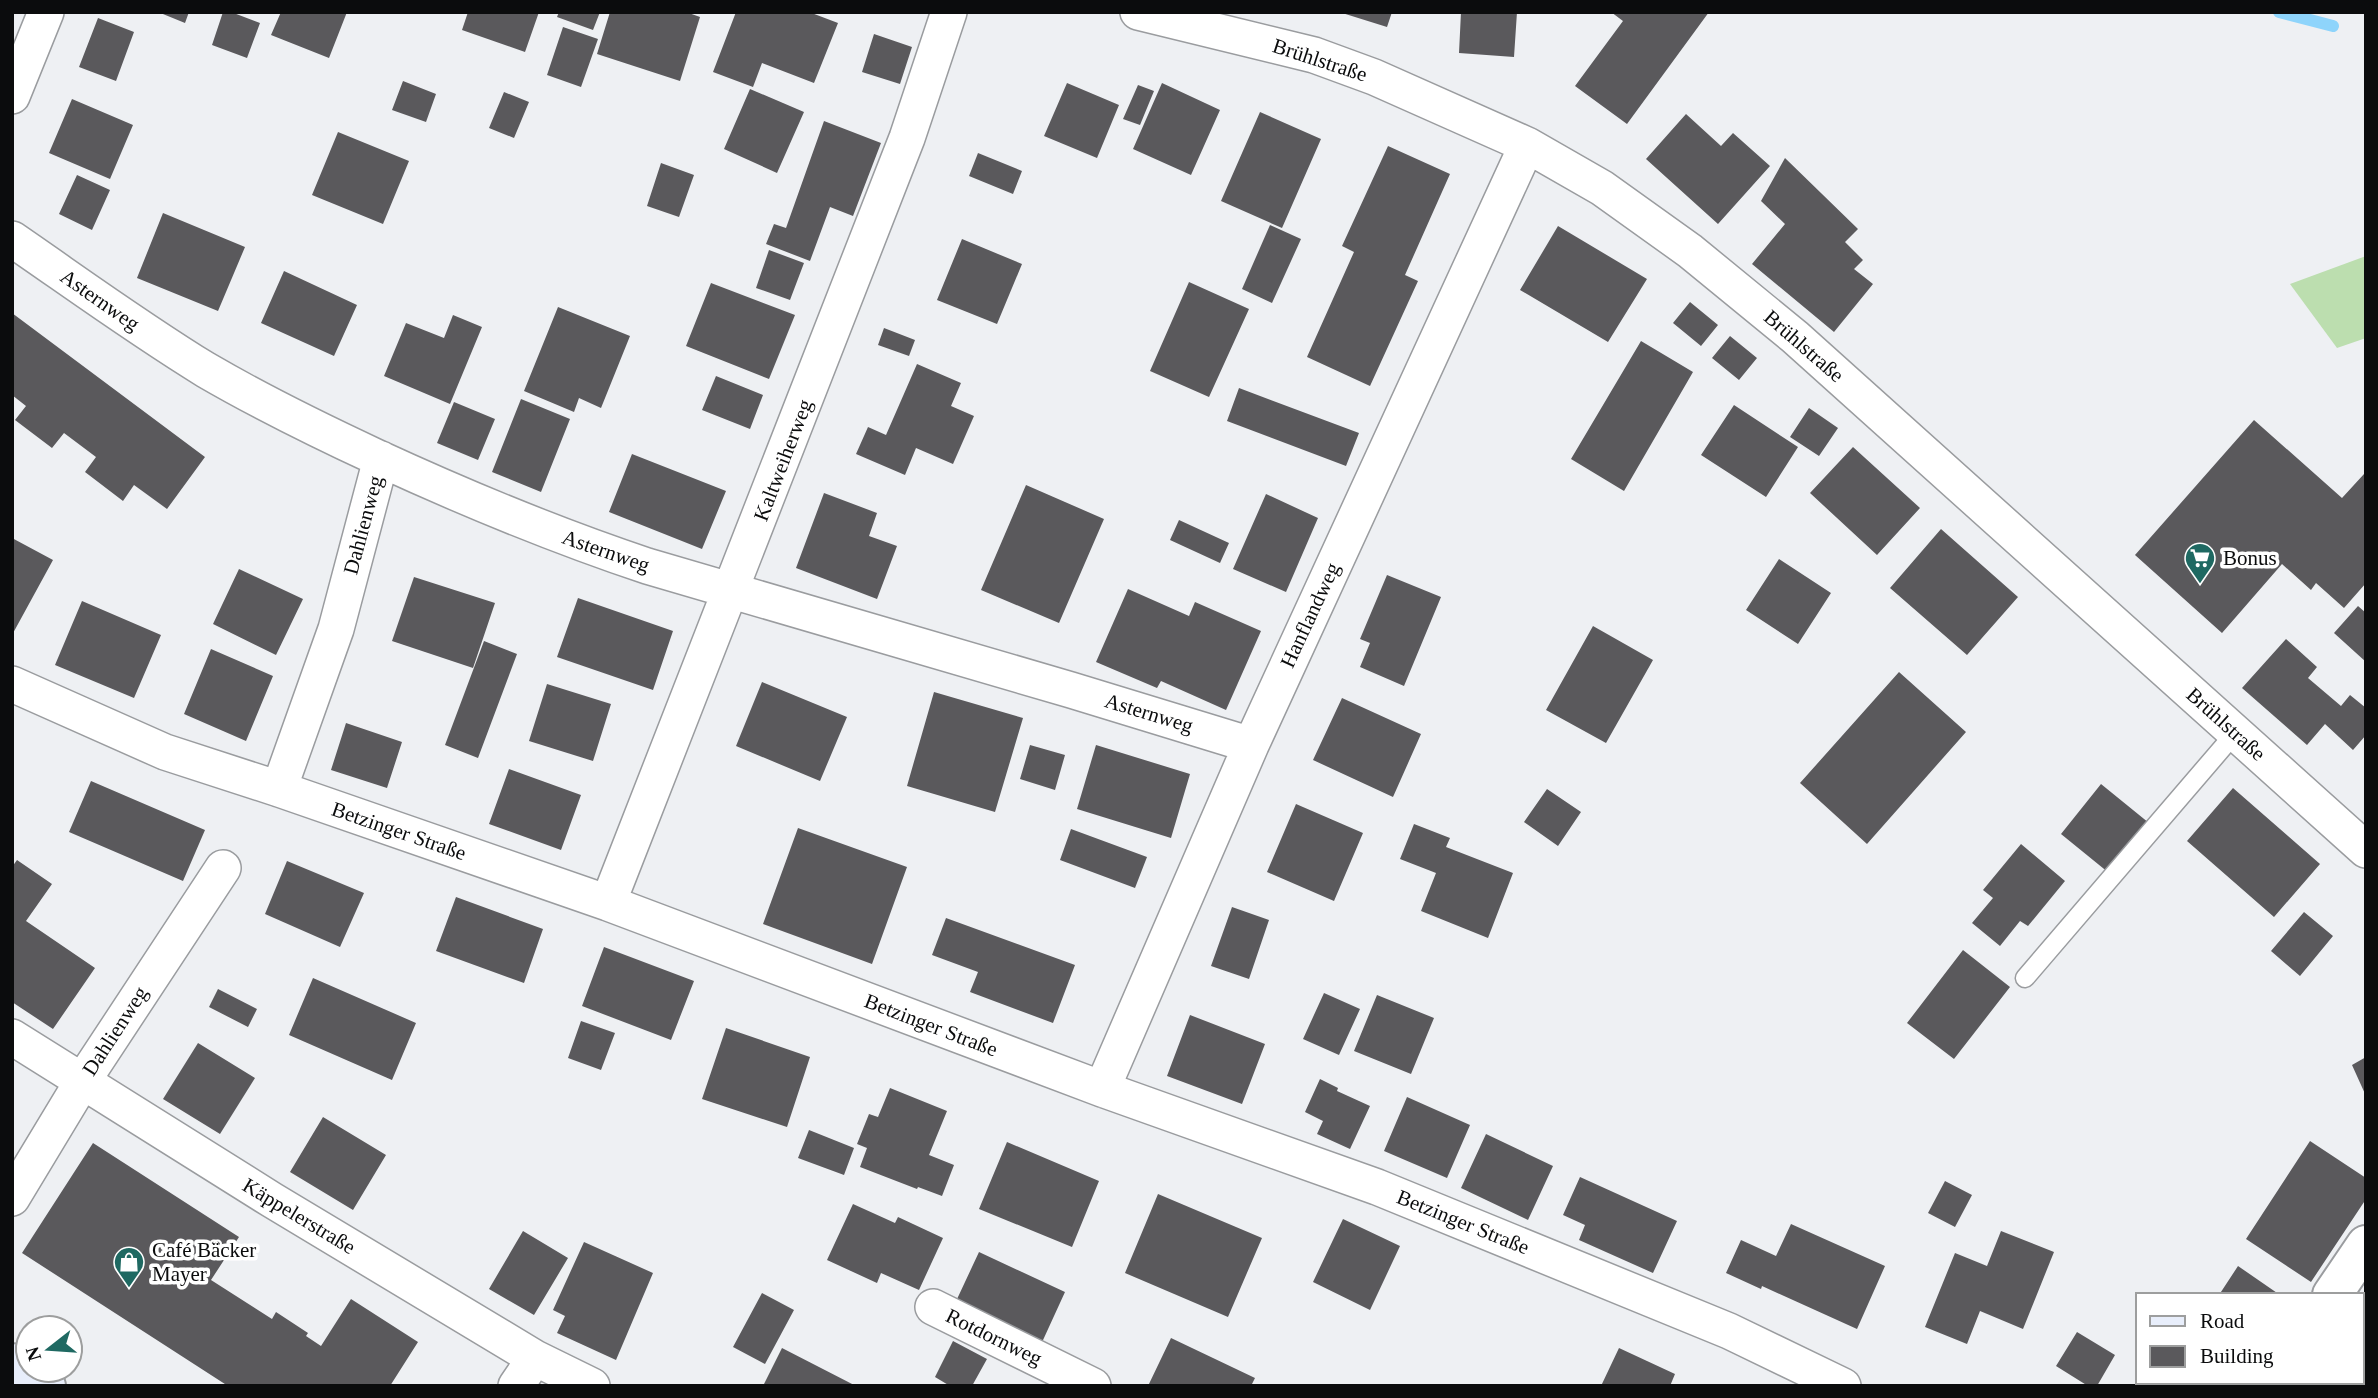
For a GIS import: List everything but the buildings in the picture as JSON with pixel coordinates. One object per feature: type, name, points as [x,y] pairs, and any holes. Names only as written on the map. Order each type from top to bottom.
[{"type":"main road","points":[[12,1363],[46,1386]]},
{"type":"street","points":[[12,96],[46,12]]},
{"type":"street","name":"Kaltweiherweg","points":[[608,903],[908,138],[949,12]]},
{"type":"street","name":"Brühlstraße","points":[[1138,12],[1314,55],[1390,83],[1527,145],[1636,211],[1742,292],[1874,407],[2366,850]]},
{"type":"street","name":"Hanflandweg","points":[[1102,1089],[1251,745],[1527,145]]},
{"type":"street","name":"Asternweg","points":[[12,239],[121,315],[208,371],[296,419],[502,514],[580,544],[732,591],[1251,745]]},
{"type":"street","name":"Dahlienweg","points":[[279,789],[336,629],[381,459]]},
{"type":"street","name":"Betzinger Straße","points":[[12,684],[165,752],[608,903],[1102,1089],[1377,1187],[1729,1331],[1843,1386]]},
{"type":"street","name":"Dahlienweg","points":[[12,1198],[82,1082],[223,868]]},
{"type":"street","name":"Käppelerstraße","points":[[12,1037],[272,1200],[525,1372],[592,1386]]},
{"type":"street","points":[[2333,1293],[2366,1245]]},
{"type":"street","name":"Rotdornweg","points":[[933,1307],[1093,1386]]},
{"type":"lane","points":[[2025,978],[2236,732]]},
{"type":"green space","points":[[2366,256],[2366,338],[2337,348],[2290,284]]},
{"type":"waterway","points":[[2279,12],[2333,26]]},
{"type":"place","name":"Bonus","points":[[2200,585]]},
{"type":"place","name":"Café Bäcker Mayer","points":[[129,1289]]}]
